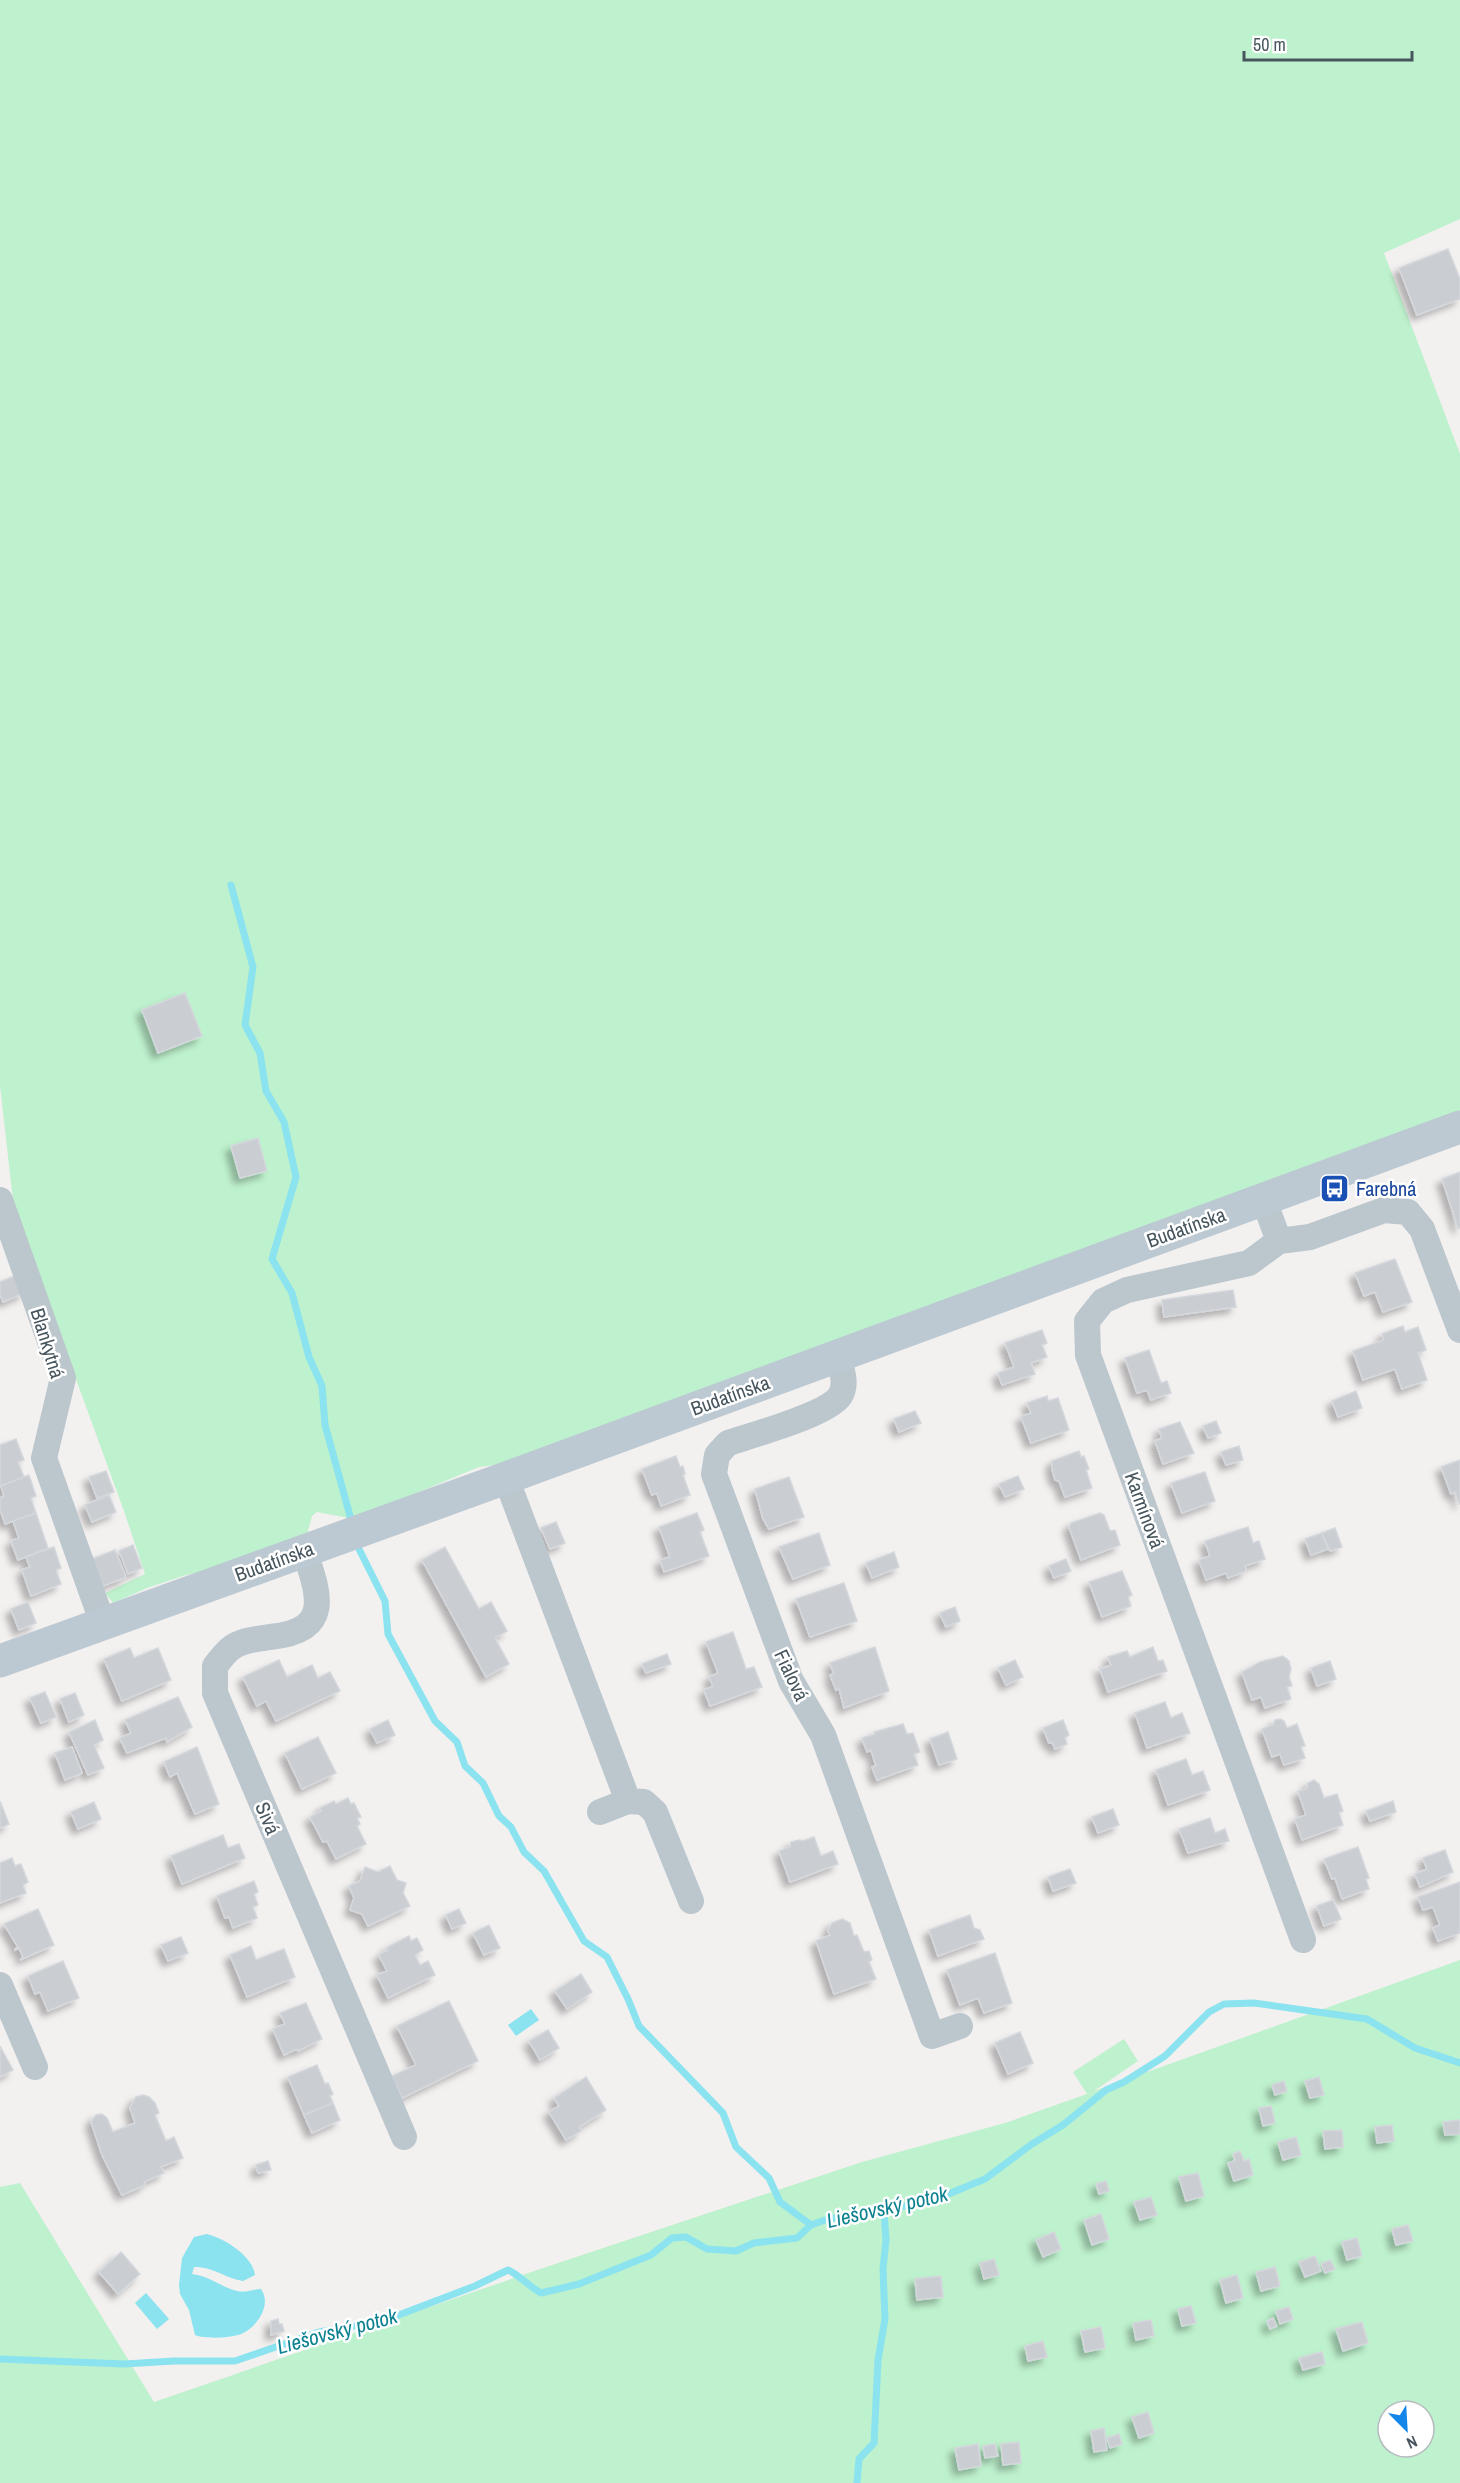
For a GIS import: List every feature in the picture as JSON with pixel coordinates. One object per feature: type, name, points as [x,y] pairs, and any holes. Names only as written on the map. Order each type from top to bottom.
[{"type":"street","name":"Budatínska","points":[[0,1661],[506,1478],[1460,1126]]},
{"type":"street","points":[[1263,1198],[1280,1241],[1310,1237],[1384,1210],[1408,1212],[1422,1229],[1460,1330]]},
{"type":"street","name":"Blankytná","points":[[0,1200],[63,1378],[44,1458],[103,1624]]},
{"type":"street","name":"Karmínová","points":[[1280,1241],[1249,1263],[1127,1290],[1103,1301],[1087,1321],[1088,1355],[1304,1940]]},
{"type":"street","name":"Fialová","points":[[837,1355],[845,1381],[841,1395],[827,1408],[728,1443],[717,1455],[714,1474],[791,1681],[823,1735],[932,2036],[960,2026]]},
{"type":"street","points":[[506,1478],[628,1801]]},
{"type":"street","name":"Sivá","points":[[304,1550],[317,1588],[317,1605],[312,1620],[303,1629],[288,1635],[251,1639],[231,1648],[215,1666],[215,1693],[404,2137]]},
{"type":"street","points":[[600,1812],[628,1801],[644,1802],[655,1812],[691,1901]]},
{"type":"street","points":[[0,1985],[35,2067]]},
{"type":"green space","points":[[0,0],[1460,0],[1460,219],[1384,253],[1460,454],[1460,1140],[606,1451],[479,1467],[354,1519],[317,1512],[312,1516],[306,1538],[267,1558],[186,1575],[147,1588],[113,1603],[105,1593],[145,1574],[14,1209],[0,1086]]},
{"type":"green space","points":[[1460,1960],[1460,2483],[0,2483],[0,2187],[20,2183],[154,2402],[549,2266],[862,2162],[1005,2123],[1087,2094],[1073,2072],[1124,2039],[1138,2061],[1094,2091]]},
{"type":"water","points":[[531,2009],[539,2020],[516,2036],[508,2025]]},
{"type":"water","points":[[207,2234],[237,2249],[249,2261],[255,2275],[243,2281],[201,2267],[194,2267],[192,2274],[237,2291],[261,2289],[264,2296],[263,2310],[256,2323],[238,2335],[216,2338],[195,2335],[189,2310],[180,2294],[182,2258],[194,2237]]},
{"type":"water","points":[[146,2293],[169,2319],[157,2329],[135,2303]]},
{"type":"building","points":[[1448,249],[1460,279],[1460,299],[1417,315],[1399,268]]},
{"type":"building","points":[[185,993],[202,1036],[158,1053],[142,1010]]},
{"type":"building","points":[[258,1138],[267,1171],[240,1178],[231,1146]]},
{"type":"building","points":[[1460,1172],[1460,1228],[1458,1228],[1442,1179]]},
{"type":"building","points":[[1395,1259],[1412,1302],[1383,1312],[1375,1292],[1364,1296],[1355,1273]]},
{"type":"building","points":[[17,1275],[24,1293],[3,1302],[0,1282]]},
{"type":"building","points":[[1233,1290],[1236,1307],[1164,1317],[1162,1300]]},
{"type":"building","points":[[1403,1326],[1405,1332],[1418,1327],[1426,1350],[1418,1353],[1427,1380],[1402,1389],[1395,1369],[1363,1380],[1353,1351],[1384,1340],[1382,1334]]},
{"type":"building","points":[[1042,1330],[1047,1343],[1042,1345],[1047,1357],[1031,1363],[1035,1374],[1002,1385],[998,1373],[1014,1367],[1005,1343]]},
{"type":"building","points":[[1149,1350],[1161,1383],[1167,1381],[1171,1393],[1151,1400],[1147,1390],[1137,1393],[1125,1358]]},
{"type":"building","points":[[1356,1391],[1362,1408],[1338,1417],[1332,1401]]},
{"type":"building","points":[[1047,1396],[1048,1401],[1058,1398],[1069,1430],[1031,1443],[1021,1417],[1031,1413],[1027,1403]]},
{"type":"building","points":[[915,1411],[921,1423],[899,1432],[894,1419]]},
{"type":"building","points":[[1216,1421],[1221,1433],[1208,1438],[1203,1426]]},
{"type":"building","points":[[1180,1422],[1194,1453],[1163,1464],[1155,1441],[1162,1438],[1159,1429]]},
{"type":"building","points":[[16,1439],[24,1460],[18,1462],[24,1477],[0,1486],[0,1445]]},
{"type":"building","points":[[1239,1446],[1243,1460],[1226,1465],[1221,1452]]},
{"type":"building","points":[[1079,1451],[1081,1457],[1084,1456],[1089,1469],[1086,1470],[1092,1488],[1065,1497],[1059,1481],[1055,1480],[1052,1461]]},
{"type":"building","points":[[676,1456],[680,1467],[683,1466],[685,1474],[683,1475],[690,1495],[661,1506],[657,1493],[652,1495],[642,1469]]},
{"type":"building","points":[[1460,1460],[1459,1504],[1455,1492],[1451,1494],[1441,1467]]},
{"type":"building","points":[[106,1471],[114,1492],[97,1498],[89,1477]]},
{"type":"building","points":[[1205,1472],[1215,1501],[1182,1513],[1171,1483]]},
{"type":"building","points":[[29,1475],[36,1496],[31,1498],[36,1513],[5,1524],[0,1509],[0,1498],[4,1496],[1,1486]]},
{"type":"building","points":[[1018,1476],[1024,1489],[1005,1497],[999,1484]]},
{"type":"building","points":[[789,1477],[804,1517],[769,1529],[763,1519],[755,1489]]},
{"type":"building","points":[[109,1495],[116,1512],[92,1522],[85,1505]]},
{"type":"building","points":[[36,1513],[48,1548],[18,1560],[11,1541],[19,1538],[13,1521]]},
{"type":"building","points":[[697,1513],[704,1530],[700,1532],[709,1556],[664,1572],[660,1560],[670,1557],[659,1527]]},
{"type":"building","points":[[1100,1513],[1104,1515],[1110,1531],[1115,1530],[1120,1545],[1081,1560],[1069,1527],[1071,1523]]},
{"type":"building","points":[[556,1522],[565,1543],[550,1549],[541,1528]]},
{"type":"building","points":[[1248,1527],[1253,1543],[1259,1541],[1265,1559],[1245,1566],[1246,1571],[1228,1578],[1226,1573],[1206,1580],[1199,1560],[1210,1556],[1205,1541]]},
{"type":"building","points":[[1335,1528],[1342,1547],[1330,1551],[1322,1533]]},
{"type":"building","points":[[819,1533],[830,1565],[793,1579],[779,1547]]},
{"type":"building","points":[[1322,1533],[1328,1549],[1311,1555],[1305,1539]]},
{"type":"building","points":[[133,1545],[142,1568],[128,1574],[119,1551]]},
{"type":"building","points":[[54,1547],[61,1568],[56,1570],[61,1584],[31,1596],[22,1570],[30,1567],[26,1557]]},
{"type":"building","points":[[445,1547],[479,1609],[491,1602],[507,1631],[495,1638],[509,1664],[486,1677],[422,1560]]},
{"type":"building","points":[[115,1550],[126,1577],[103,1586],[92,1559]]},
{"type":"building","points":[[894,1552],[899,1567],[872,1578],[866,1563]]},
{"type":"building","points":[[1066,1559],[1071,1571],[1054,1578],[1049,1566]]},
{"type":"building","points":[[1122,1571],[1132,1595],[1128,1597],[1131,1606],[1102,1617],[1089,1582]]},
{"type":"building","points":[[844,1583],[857,1621],[810,1637],[796,1599]]},
{"type":"building","points":[[28,1602],[36,1623],[19,1630],[11,1609]]},
{"type":"building","points":[[955,1607],[960,1621],[946,1627],[940,1613]]},
{"type":"building","points":[[733,1632],[746,1669],[754,1667],[762,1687],[710,1706],[704,1690],[713,1686],[709,1677],[718,1673],[706,1642]]},
{"type":"building","points":[[875,1647],[889,1691],[844,1708],[839,1688],[836,1690],[830,1675],[834,1674],[830,1663]]},
{"type":"building","points":[[1153,1647],[1158,1661],[1163,1660],[1167,1671],[1108,1692],[1099,1666],[1101,1669],[1111,1665],[1108,1657],[1127,1651],[1130,1657]]},
{"type":"building","points":[[130,1648],[134,1658],[158,1648],[171,1680],[122,1701],[104,1659]]},
{"type":"building","points":[[667,1654],[671,1664],[646,1673],[642,1664]]},
{"type":"building","points":[[1283,1656],[1289,1661],[1291,1669],[1289,1677],[1292,1686],[1287,1687],[1291,1699],[1265,1708],[1261,1697],[1252,1700],[1242,1672],[1260,1662]]},
{"type":"building","points":[[279,1660],[287,1677],[312,1665],[318,1678],[330,1672],[340,1691],[276,1721],[266,1701],[257,1706],[243,1677]]},
{"type":"building","points":[[1015,1660],[1023,1677],[1006,1685],[998,1668]]},
{"type":"building","points":[[1330,1661],[1336,1679],[1317,1686],[1311,1668]]},
{"type":"building","points":[[45,1692],[56,1717],[41,1723],[30,1698]]},
{"type":"building","points":[[75,1693],[84,1715],[69,1722],[60,1699]]},
{"type":"building","points":[[178,1697],[192,1727],[167,1742],[166,1738],[127,1753],[120,1738],[131,1733],[125,1720]]},
{"type":"building","points":[[1165,1702],[1171,1718],[1182,1713],[1190,1733],[1147,1748],[1135,1713]]},
{"type":"building","points":[[95,1720],[103,1740],[94,1745],[104,1768],[88,1775],[69,1732]]},
{"type":"building","points":[[388,1720],[395,1735],[377,1743],[370,1729]]},
{"type":"building","points":[[1063,1720],[1069,1735],[1065,1738],[1067,1744],[1055,1749],[1052,1742],[1049,1743],[1043,1728]]},
{"type":"building","points":[[1275,1720],[1284,1721],[1287,1728],[1297,1724],[1305,1746],[1301,1747],[1305,1758],[1284,1765],[1280,1754],[1272,1757],[1262,1729],[1273,1725]]},
{"type":"building","points":[[903,1724],[907,1734],[913,1733],[920,1752],[914,1754],[918,1765],[877,1780],[872,1767],[876,1766],[871,1750],[867,1752],[862,1738],[875,1734],[874,1732]]},
{"type":"building","points":[[948,1732],[957,1759],[939,1765],[930,1739]]},
{"type":"building","points":[[318,1737],[336,1773],[302,1789],[285,1753]]},
{"type":"building","points":[[72,1747],[82,1773],[65,1780],[55,1753]]},
{"type":"building","points":[[197,1747],[219,1804],[195,1814],[177,1773],[170,1777],[164,1762]]},
{"type":"building","points":[[1186,1759],[1192,1775],[1203,1771],[1210,1790],[1168,1805],[1156,1770]]},
{"type":"building","points":[[1314,1780],[1319,1784],[1324,1798],[1337,1794],[1343,1811],[1339,1813],[1343,1825],[1302,1840],[1295,1819],[1306,1815],[1298,1791],[1307,1789],[1308,1783]]},
{"type":"building","points":[[348,1798],[351,1804],[354,1803],[361,1817],[357,1818],[360,1824],[357,1826],[366,1844],[336,1859],[327,1841],[323,1842],[310,1817],[322,1811],[320,1808],[334,1801],[336,1804]]},
{"type":"building","points":[[0,1801],[9,1824],[0,1828]]},
{"type":"building","points":[[1393,1801],[1396,1812],[1370,1821],[1366,1811]]},
{"type":"building","points":[[94,1802],[101,1819],[78,1829],[71,1812]]},
{"type":"building","points":[[1113,1809],[1119,1825],[1098,1833],[1092,1817]]},
{"type":"building","points":[[1210,1818],[1215,1833],[1225,1829],[1229,1841],[1188,1853],[1179,1829]]},
{"type":"building","points":[[223,1835],[228,1848],[239,1844],[245,1858],[182,1884],[171,1856]]},
{"type":"building","points":[[814,1837],[821,1856],[833,1851],[838,1864],[790,1882],[779,1851],[790,1847],[791,1842]]},
{"type":"building","points":[[1358,1847],[1369,1878],[1366,1879],[1369,1889],[1342,1899],[1335,1878],[1332,1879],[1324,1859]]},
{"type":"building","points":[[1445,1850],[1453,1872],[1420,1887],[1415,1874],[1427,1869],[1423,1858]]},
{"type":"building","points":[[12,1858],[15,1866],[21,1864],[28,1882],[23,1885],[26,1893],[0,1903],[0,1863]]},
{"type":"building","points":[[390,1866],[397,1880],[406,1883],[403,1893],[410,1906],[368,1926],[362,1914],[350,1910],[354,1898],[349,1886],[360,1881],[365,1867],[378,1872]]},
{"type":"building","points":[[1070,1869],[1076,1883],[1053,1891],[1048,1877]]},
{"type":"building","points":[[254,1881],[258,1892],[254,1894],[258,1905],[253,1907],[257,1918],[233,1928],[229,1917],[225,1918],[217,1896]]},
{"type":"building","points":[[1460,1882],[1460,1933],[1438,1941],[1433,1928],[1440,1925],[1433,1907],[1423,1910],[1418,1897]]},
{"type":"building","points":[[1333,1900],[1341,1919],[1324,1926],[1317,1906]]},
{"type":"building","points":[[38,1909],[54,1945],[20,1960],[23,1957],[19,1948],[15,1950],[18,1947],[4,1924]]},
{"type":"building","points":[[459,1909],[466,1923],[452,1929],[446,1915]]},
{"type":"building","points":[[970,1915],[974,1928],[980,1930],[984,1939],[938,1956],[929,1930]]},
{"type":"building","points":[[842,1919],[850,1923],[854,1936],[857,1935],[864,1952],[869,1951],[872,1960],[869,1962],[876,1979],[834,1994],[816,1941],[830,1935],[828,1931],[832,1923]]},
{"type":"building","points":[[489,1925],[500,1948],[484,1955],[473,1933]]},
{"type":"building","points":[[409,1936],[411,1941],[417,1938],[423,1950],[415,1955],[420,1965],[428,1961],[435,1975],[388,1998],[377,1975],[387,1971],[379,1955],[388,1950],[386,1948]]},
{"type":"building","points":[[181,1937],[188,1953],[168,1961],[161,1945]]},
{"type":"building","points":[[251,1946],[256,1960],[284,1949],[295,1977],[247,1997],[230,1955]]},
{"type":"building","points":[[995,1953],[1012,2003],[984,2013],[978,1998],[960,2005],[947,1970]]},
{"type":"building","points":[[63,1961],[79,1998],[48,2011],[40,1992],[35,1994],[28,1976]]},
{"type":"building","points":[[581,1974],[592,1992],[567,2009],[555,1991]]},
{"type":"building","points":[[449,2001],[478,2061],[402,2098],[392,2076],[416,2065],[397,2026]]},
{"type":"building","points":[[306,2003],[322,2039],[284,2055],[273,2029],[285,2024],[280,2013]]},
{"type":"building","points":[[548,2030],[559,2048],[540,2060],[529,2041]]},
{"type":"building","points":[[1020,2032],[1033,2063],[1008,2074],[995,2043]]},
{"type":"building","points":[[0,2046],[13,2070],[0,2077]]},
{"type":"building","points":[[317,2065],[325,2084],[328,2083],[333,2094],[330,2096],[333,2103],[304,2115],[288,2077]]},
{"type":"building","points":[[586,2077],[606,2110],[579,2127],[581,2131],[566,2140],[549,2112],[559,2106],[554,2098]]},
{"type":"building","points":[[1319,2077],[1324,2095],[1310,2098],[1305,2081]]},
{"type":"building","points":[[1284,2081],[1287,2091],[1275,2095],[1272,2085]]},
{"type":"building","points":[[143,2095],[155,2103],[159,2113],[155,2115],[166,2141],[174,2137],[183,2158],[161,2167],[164,2173],[144,2182],[145,2185],[122,2195],[102,2155],[91,2122],[96,2115],[102,2114],[107,2118],[113,2132],[135,2123],[130,2108],[136,2097]]},
{"type":"building","points":[[333,2103],[340,2120],[312,2133],[304,2115]]},
{"type":"building","points":[[1271,2106],[1275,2123],[1263,2126],[1259,2108]]},
{"type":"building","points":[[1460,2120],[1460,2134],[1445,2135],[1443,2122]]},
{"type":"building","points":[[1392,2125],[1394,2141],[1377,2143],[1375,2127]]},
{"type":"building","points":[[1342,2130],[1343,2147],[1325,2149],[1323,2131]]},
{"type":"building","points":[[1296,2137],[1301,2155],[1283,2160],[1278,2142]]},
{"type":"building","points":[[1240,2151],[1244,2161],[1249,2159],[1253,2175],[1234,2181],[1228,2163],[1235,2161],[1233,2154]]},
{"type":"building","points":[[268,2161],[271,2170],[258,2173],[256,2165]]},
{"type":"building","points":[[1198,2173],[1204,2196],[1186,2201],[1179,2177]]},
{"type":"building","points":[[1106,2181],[1109,2191],[1099,2194],[1096,2184]]},
{"type":"building","points":[[1151,2197],[1157,2215],[1140,2220],[1134,2202]]},
{"type":"building","points":[[1101,2214],[1109,2239],[1092,2245],[1084,2220]]},
{"type":"building","points":[[1408,2225],[1413,2241],[1396,2245],[1392,2229]]},
{"type":"building","points":[[1054,2232],[1061,2249],[1043,2257],[1036,2240]]},
{"type":"building","points":[[1357,2238],[1362,2256],[1347,2260],[1342,2242]]},
{"type":"building","points":[[121,2252],[140,2274],[118,2294],[99,2272]]},
{"type":"building","points":[[1315,2256],[1321,2271],[1305,2277],[1299,2262]]},
{"type":"building","points":[[994,2259],[999,2275],[984,2279],[980,2263]]},
{"type":"building","points":[[1330,2260],[1335,2269],[1325,2273],[1321,2264]]},
{"type":"building","points":[[1275,2267],[1280,2286],[1261,2291],[1256,2272]]},
{"type":"building","points":[[1237,2275],[1243,2298],[1226,2303],[1220,2280]]},
{"type":"building","points":[[941,2276],[943,2297],[917,2300],[915,2279]]},
{"type":"building","points":[[1191,2306],[1196,2323],[1182,2326],[1178,2309]]},
{"type":"building","points":[[1289,2307],[1293,2319],[1280,2324],[1276,2311]]},
{"type":"building","points":[[1273,2318],[1277,2326],[1270,2329],[1267,2321]]},
{"type":"building","points":[[278,2319],[284,2331],[271,2335],[271,2321]]},
{"type":"building","points":[[1151,2320],[1154,2336],[1136,2340],[1133,2323]]},
{"type":"building","points":[[1362,2322],[1368,2343],[1343,2351],[1336,2329]]},
{"type":"building","points":[[1101,2327],[1105,2348],[1085,2352],[1081,2331]]},
{"type":"building","points":[[1043,2341],[1047,2357],[1028,2361],[1025,2346]]},
{"type":"building","points":[[1322,2352],[1325,2364],[1303,2370],[1299,2358]]},
{"type":"building","points":[[1148,2412],[1154,2433],[1139,2438],[1132,2417]]},
{"type":"building","points":[[1104,2428],[1107,2450],[1094,2452],[1091,2431]]},
{"type":"building","points":[[1119,2434],[1122,2444],[1110,2448],[1107,2438]]},
{"type":"building","points":[[1019,2442],[1021,2463],[1003,2465],[1001,2444]]},
{"type":"building","points":[[978,2444],[981,2466],[959,2470],[955,2448]]},
{"type":"building","points":[[995,2444],[998,2456],[985,2458],[983,2446]]},
{"type":"waterway","points":[[231,885],[253,967],[245,1025],[260,1053],[266,1091],[284,1122],[296,1177],[272,1259],[292,1293],[309,1357],[322,1386],[325,1425],[352,1523]]},
{"type":"waterway","points":[[356,1543],[385,1601],[388,1634],[435,1721],[457,1742],[465,1766],[483,1783],[499,1816],[511,1827],[524,1852],[544,1871],[584,1941],[607,1957],[639,2026],[723,2113],[736,2147],[769,2178],[780,2202],[811,2225]]},
{"type":"waterway","name":"Liešovský potok","points":[[0,2359],[124,2364],[235,2361],[319,2332],[383,2321],[475,2286],[508,2270],[541,2293],[579,2284],[651,2255],[672,2238],[686,2237],[707,2249],[736,2251],[754,2243],[797,2238],[811,2225],[828,2219],[884,2211],[941,2197],[985,2179],[1032,2144],[1063,2125],[1106,2090],[1124,2082],[1165,2056],[1209,2012],[1224,2004],[1254,2003],[1367,2019],[1415,2048],[1460,2063]]},
{"type":"waterway","points":[[857,2483],[859,2459],[874,2443],[878,2360],[885,2319],[884,2211]]},
{"type":"place","name":"Farebná","points":[[1335,1188]]}]
